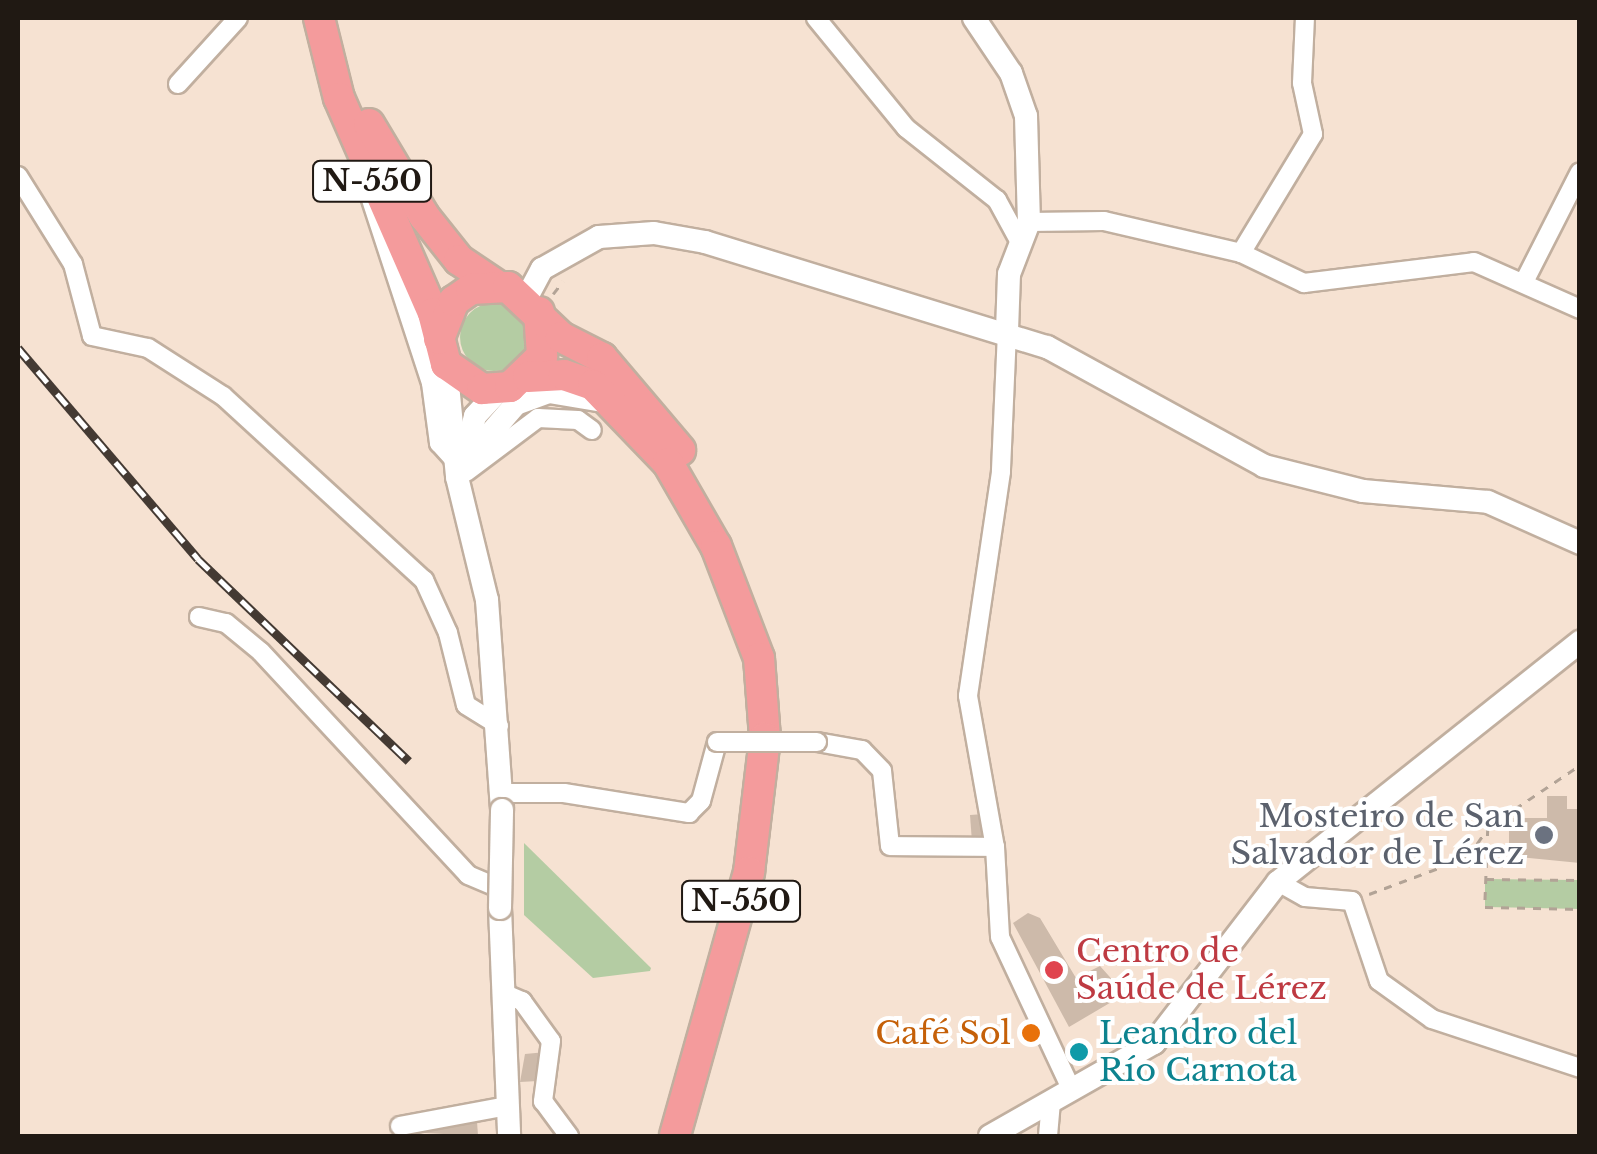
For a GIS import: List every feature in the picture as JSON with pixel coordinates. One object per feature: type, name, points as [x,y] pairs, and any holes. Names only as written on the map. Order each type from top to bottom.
[{"type":"highway","name":"N-550","points":[[320,18],[364,161],[442,352]]},
{"type":"highway","name":"N-550","points":[[320,18],[382,154],[459,260],[533,305],[646,402],[706,488],[730,541],[759,658],[765,738],[750,872],[675,1136]]},
{"type":"highway","points":[[495,284],[454,300],[442,352],[463,381],[499,390]]},
{"type":"highway","points":[[528,377],[545,340],[533,305]]},
{"type":"highway","name":"N-550","points":[[499,390],[528,377],[564,374],[619,406],[668,464],[716,546],[759,658]]},
{"type":"street","points":[[178,84],[238,18]]},
{"type":"street","points":[[816,18],[906,128],[998,200],[1025,233]]},
{"type":"street","points":[[974,18],[1024,101],[1025,233],[1009,274],[1002,472],[968,672],[996,847],[1000,937],[1062,1097],[1048,1136]]},
{"type":"street","points":[[1242,253],[1313,134],[1302,83],[1304,18]]},
{"type":"street","points":[[364,161],[360,182],[432,384],[439,443],[460,474]]},
{"type":"street","points":[[1524,282],[1580,172]]},
{"type":"street","points":[[18,176],[73,264],[92,336],[148,348],[222,396],[424,580],[448,633],[466,705],[499,726]]},
{"type":"street","points":[[1025,233],[1087,218],[1242,253],[1304,283],[1474,262],[1580,309]]},
{"type":"street","points":[[533,305],[542,269],[572,248],[654,232],[1007,332],[1080,362],[1264,466],[1363,490],[1488,502],[1580,543]]},
{"type":"street","points":[[442,352],[460,474],[486,600],[499,726],[509,1136]]},
{"type":"street","points":[[460,474],[474,416],[499,390]]},
{"type":"street","points":[[460,474],[516,404],[548,392],[619,406]]},
{"type":"street","points":[[460,474],[538,418],[578,420],[592,430]]},
{"type":"street","points":[[199,617],[226,623],[261,652],[468,875],[501,898]]},
{"type":"street","points":[[990,1136],[1154,1044],[1278,882],[1580,642]]},
{"type":"street","points":[[502,802],[564,794],[689,813],[701,801],[717,742],[817,742],[862,750],[882,771],[890,846],[996,847]]},
{"type":"street","points":[[1278,882],[1305,897],[1352,901],[1366,958],[1400,997],[1471,1036],[1580,1068]]},
{"type":"street","points":[[504,993],[522,1001],[551,1041],[543,1101],[569,1136]]},
{"type":"street","points":[[400,1126],[507,1106]]},
{"type":"path","points":[[533,305],[569,268]]},
{"type":"path","points":[[1352,901],[1468,856],[1488,827],[1580,765]]},
{"type":"path","points":[[1488,827],[1484,907],[1580,909]]},
{"type":"path","points":[[1485,879],[1580,880]]},
{"type":"green space","points":[[494,303],[518,313],[528,337],[518,361],[494,371],[470,361],[460,337],[470,313]]},
{"type":"green space","points":[[524,843],[650,971],[593,978],[524,915]]},
{"type":"green space","points":[[1485,879],[1579,880],[1579,909],[1485,907]]},
{"type":"building","name":"Mosteiro de San Salvador de Lérez","points":[[1547,796],[1567,796],[1567,809],[1580,809],[1580,863],[1509,856],[1509,818],[1547,818]]},
{"type":"building","points":[[984,814],[985,841],[972,842],[970,815]]},
{"type":"building","name":"Centro de Saúde de Lérez","points":[[1028,913],[1040,918],[1076,978],[1100,966],[1125,994],[1069,1027],[1013,923]]},
{"type":"building","points":[[546,1052],[538,1081],[520,1082],[525,1054]]},
{"type":"building","points":[[477,1121],[478,1136],[409,1132]]},
{"type":"railway","points":[[18,348],[198,559],[409,761]]},
{"type":"place","name":"Mosteiro de San Salvador de Lérez","points":[[1544,835]]},
{"type":"place","name":"Centro de Saúde de Lérez","points":[[1054,970]]},
{"type":"place","name":"Café Sol","points":[[1031,1033]]},
{"type":"place","name":"Leandro del Río Carnota","points":[[1079,1052]]}]
